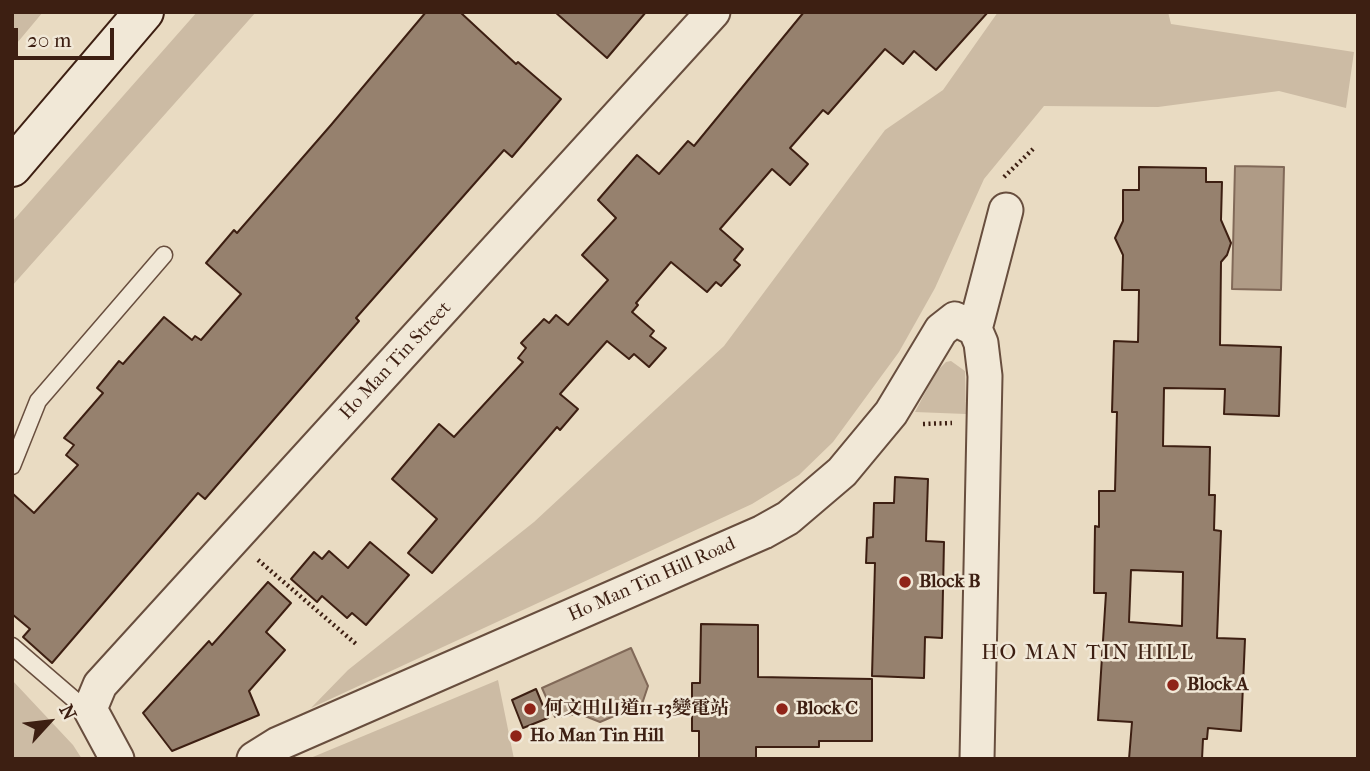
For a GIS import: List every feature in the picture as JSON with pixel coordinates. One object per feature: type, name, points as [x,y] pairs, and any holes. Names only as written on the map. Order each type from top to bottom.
[{"type":"main road","points":[[12,167],[144,12]]},
{"type":"street","name":"Ho Man Tin Street","points":[[93,715],[90,709],[100,685],[606,133],[713,12]]},
{"type":"street","points":[[977,759],[984,358],[975,330],[1001,197]]},
{"type":"street","name":"Ho Man Tin Hill Road","points":[[254,759],[278,744],[763,532],[788,518],[842,472],[891,413],[948,321],[961,320],[975,330]]},
{"type":"street","points":[[93,715],[117,759]]},
{"type":"lane","points":[[12,466],[38,401],[164,255]]},
{"type":"lane","points":[[12,646],[93,715]]},
{"type":"path","points":[[1001,197],[1033,149]]},
{"type":"path","points":[[891,413],[926,425],[984,421]]},
{"type":"path","points":[[253,556],[356,644]]},
{"type":"shaded area","points":[[12,12],[43,12],[12,49]]},
{"type":"shaded area","points":[[197,12],[256,12],[12,286],[12,222]]},
{"type":"shaded area","points":[[998,12],[1168,12],[1171,24],[1354,52],[1346,108],[1279,91],[1158,107],[1044,106],[984,179],[935,288],[899,352],[833,442],[799,475],[752,504],[311,708],[348,670],[534,522],[724,346],[885,130],[943,90]]},
{"type":"shaded area","points":[[1235,166],[1284,167],[1281,290],[1232,289]]},
{"type":"shaded area","points":[[951,361],[965,371],[966,414],[915,412],[936,372],[946,362]]},
{"type":"shaded area","points":[[631,648],[648,686],[642,704],[600,722],[580,714],[555,717],[542,688]]},
{"type":"shaded area","points":[[12,680],[73,745],[82,759],[12,759]]},
{"type":"shaded area","points":[[498,680],[514,759],[308,759]]},
{"type":"building","points":[[426,12],[460,12],[516,64],[518,62],[561,99],[512,157],[504,150],[356,318],[359,321],[205,499],[198,493],[52,663],[23,637],[30,629],[12,614],[12,493],[34,513],[78,465],[66,455],[74,445],[64,438],[103,393],[97,388],[119,361],[123,364],[164,317],[192,340],[195,336],[201,340],[241,294],[206,263],[234,230],[237,233]]},
{"type":"building","points":[[555,12],[646,12],[607,58]]},
{"type":"building","points":[[804,12],[988,12],[936,70],[914,51],[903,64],[885,49],[828,114],[823,110],[790,148],[808,164],[790,185],[772,169],[720,229],[743,249],[734,260],[740,265],[721,286],[716,282],[707,292],[671,262],[636,303],[638,305],[632,312],[654,331],[650,336],[666,348],[649,367],[634,354],[629,359],[607,341],[560,394],[578,409],[560,430],[557,427],[432,573],[408,553],[437,519],[392,479],[439,424],[454,437],[523,362],[518,358],[526,348],[521,343],[544,319],[549,323],[556,315],[568,325],[608,280],[582,255],[616,218],[598,200],[637,155],[659,174],[688,141],[694,146]]},
{"type":"building","points":[[1139,167],[1206,168],[1206,182],[1222,182],[1221,220],[1231,243],[1221,262],[1220,345],[1281,347],[1279,416],[1224,414],[1225,389],[1164,388],[1163,446],[1210,447],[1209,495],[1215,495],[1214,530],[1221,531],[1217,638],[1245,639],[1241,731],[1208,728],[1207,739],[1203,739],[1202,759],[1129,759],[1132,722],[1098,720],[1106,593],[1094,593],[1095,526],[1099,527],[1099,491],[1115,491],[1117,412],[1112,412],[1114,341],[1138,342],[1139,290],[1122,290],[1123,255],[1115,238],[1123,221],[1123,190],[1139,190]],"holes":[[[1131,570],[1183,572],[1182,626],[1129,622]]]},
{"type":"building","name":"Block B","points":[[895,477],[928,479],[926,541],[944,542],[942,638],[925,637],[924,678],[872,676],[875,563],[866,563],[867,538],[873,537],[874,503],[894,503]]},
{"type":"building","points":[[370,542],[409,575],[366,625],[352,613],[347,618],[322,596],[317,602],[291,579],[314,552],[322,559],[329,551],[348,568]]},
{"type":"building","points":[[268,582],[291,603],[266,632],[285,650],[249,691],[259,715],[172,751],[143,713],[209,641],[212,645]]},
{"type":"building","name":"Block C","points":[[701,624],[758,625],[758,677],[872,679],[872,741],[819,741],[819,747],[756,747],[756,759],[699,759],[699,731],[692,731],[692,683],[700,683]]},
{"type":"building","name":"何文田山道11-13變電站","points":[[536,689],[548,718],[523,728],[512,700]]},
{"type":"place","name":"Block B","points":[[905,582]]},
{"type":"place","name":"Block A","points":[[1173,685]]},
{"type":"place","name":"何文田山道11-13變電站","points":[[530,709]]},
{"type":"place","name":"Block C","points":[[782,709]]},
{"type":"place","name":"Ho Man Tin Hill","points":[[516,736]]},
{"type":"district","name":"HO MAN TIN HILL","points":[[1088,654]]}]
